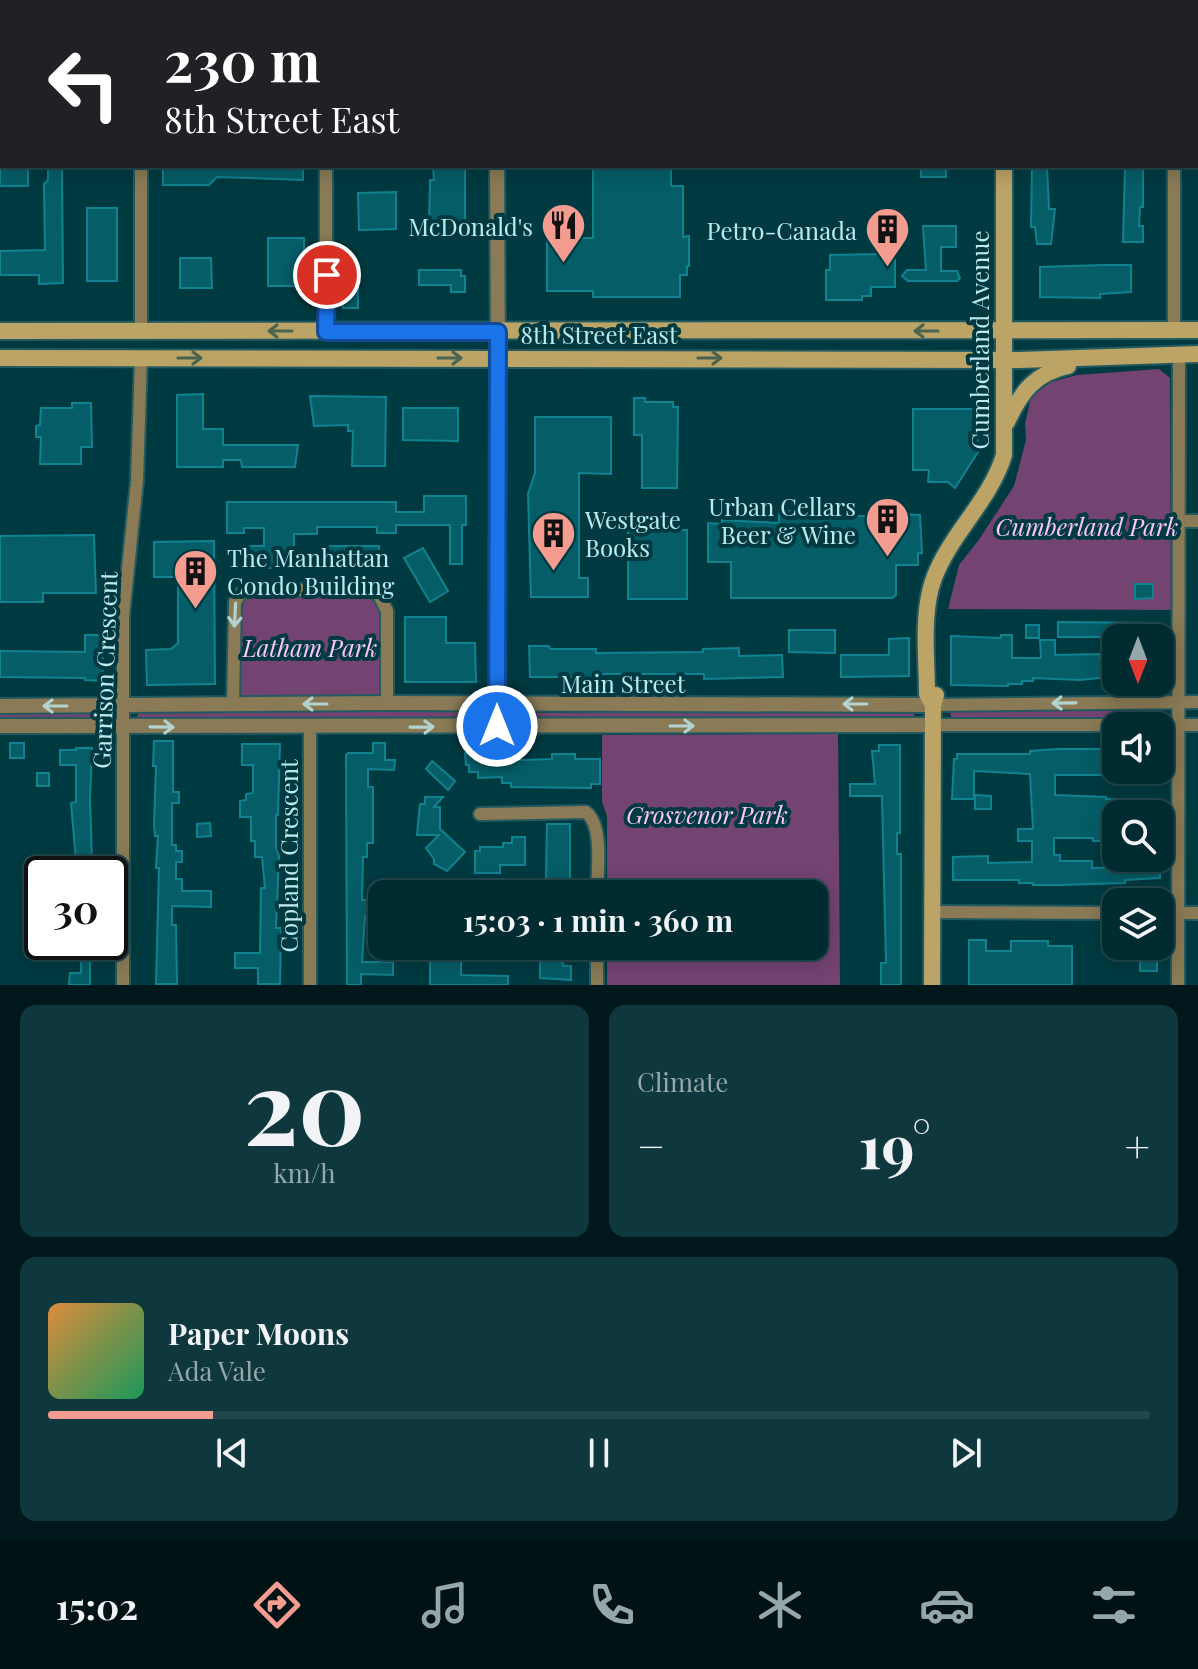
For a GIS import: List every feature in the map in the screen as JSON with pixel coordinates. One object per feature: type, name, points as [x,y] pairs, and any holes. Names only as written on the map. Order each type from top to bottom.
[{"type":"main road","name":"Cumberland Avenue","points":[[933,705],[937,694],[938,615],[952,547],[997,478],[1004,455],[1004,168]]},
{"type":"main road","name":"8th Street East","points":[[0,331],[1198,330]]},
{"type":"main road","points":[[56,358],[130,348],[139,344],[141,331]]},
{"type":"main road","points":[[599,358],[623,351],[675,348],[700,332]]},
{"type":"main road","name":"8th Street East","points":[[0,358],[1004,360],[1198,354]]},
{"type":"main road","points":[[1004,428],[1018,398],[1035,378],[1056,368],[1102,359]]},
{"type":"main road","points":[[932,985],[933,705]]},
{"type":"street","points":[[141,168],[141,331]]},
{"type":"street","points":[[326,168],[326,332]]},
{"type":"street","points":[[497,168],[497,726]]},
{"type":"street","points":[[1174,168],[1174,330]]},
{"type":"street","points":[[1178,985],[1179,355]]},
{"type":"street","name":"Garrison Crescent","points":[[123,985],[123,617],[137,481],[141,358]]},
{"type":"street","points":[[1179,521],[1198,521]]},
{"type":"street","points":[[233,705],[235,602],[240,594],[249,590],[369,590],[379,595],[387,611],[387,703]]},
{"type":"street","name":"Main Street","points":[[0,706],[1198,702]]},
{"type":"street","name":"Main Street","points":[[0,726],[1198,725]]},
{"type":"street","name":"Copland Crescent","points":[[310,727],[310,985]]},
{"type":"street","points":[[480,814],[586,812],[594,819],[597,831],[597,880]]},
{"type":"street","points":[[932,912],[1102,913]]},
{"type":"street","points":[[1174,913],[1198,913]]},
{"type":"street","points":[[597,960],[597,985]]},
{"type":"green space","name":"Cumberland Park","points":[[1159,369],[1170,378],[1171,610],[948,609],[959,565],[1014,486],[1026,440],[1025,424],[1031,397],[1051,382],[1077,375]]},
{"type":"green space","name":"Latham Park","points":[[369,590],[385,602],[387,703],[233,705],[240,594]]},
{"type":"green space","points":[[913,710],[915,719],[516,719],[516,713]]},
{"type":"green space","points":[[952,710],[1162,712],[1102,712],[1102,720],[952,720]]},
{"type":"green space","points":[[481,711],[483,719],[137,718],[138,712]]},
{"type":"green space","points":[[0,712],[106,712],[108,719],[0,721]]},
{"type":"green space","name":"Grosvenor Park","points":[[838,734],[840,985],[607,985],[607,960],[828,960],[828,880],[607,880],[602,735]]},
{"type":"building","points":[[0,168],[28,168],[28,186],[0,186]]},
{"type":"building","points":[[48,168],[62,168],[63,283],[39,284],[39,275],[0,275],[0,251],[45,250],[44,184],[48,180]]},
{"type":"building","points":[[163,168],[303,168],[303,180],[217,177],[209,185],[163,185]]},
{"type":"building","points":[[433,168],[465,168],[465,228],[429,228],[430,180],[434,180]]},
{"type":"building","points":[[593,168],[671,168],[671,186],[683,186],[683,237],[689,236],[689,266],[687,275],[680,275],[680,297],[593,297],[593,291],[547,291],[547,238],[593,238]]},
{"type":"building","points":[[921,168],[946,168],[946,177],[921,177]]},
{"type":"building","points":[[1032,168],[1047,168],[1049,209],[1055,209],[1051,244],[1037,244],[1035,227],[1031,227]]},
{"type":"building","points":[[1125,168],[1143,168],[1143,207],[1140,207],[1139,226],[1143,226],[1143,242],[1123,242]]},
{"type":"building","points":[[396,192],[396,229],[359,230],[358,193]]},
{"type":"building","points":[[87,208],[117,208],[117,281],[87,281]]},
{"type":"building","name":"Petro-Canada","points":[[923,226],[956,226],[956,247],[941,247],[941,271],[957,271],[960,278],[957,281],[908,281],[902,276],[907,270],[926,270]]},
{"type":"building","points":[[268,238],[304,238],[304,286],[268,286]]},
{"type":"building","points":[[895,252],[895,287],[871,287],[871,296],[862,296],[862,300],[826,300],[826,270],[830,270],[830,255]]},
{"type":"building","points":[[180,258],[211,258],[212,288],[180,288]]},
{"type":"building","points":[[1131,265],[1131,292],[1100,294],[1100,298],[1040,297],[1040,267]]},
{"type":"building","points":[[419,270],[461,270],[461,276],[465,276],[465,292],[451,292],[451,285],[419,285]]},
{"type":"building","points":[[343,288],[358,288],[358,308],[343,308]]},
{"type":"building","points":[[203,394],[203,429],[223,429],[223,445],[298,445],[295,467],[242,467],[241,460],[223,460],[223,467],[177,467],[177,395]]},
{"type":"building","points":[[310,396],[386,397],[385,466],[352,466],[353,431],[348,431],[348,425],[314,426]]},
{"type":"building","points":[[634,398],[645,398],[645,402],[673,402],[673,407],[678,407],[677,488],[642,488],[642,435],[634,435]]},
{"type":"building","points":[[72,403],[91,403],[92,447],[81,447],[81,464],[40,464],[41,437],[36,437],[36,426],[40,425],[41,408],[72,408]]},
{"type":"building","points":[[403,408],[458,408],[458,441],[403,440]]},
{"type":"building","points":[[913,409],[977,409],[978,452],[955,488],[948,482],[928,482],[929,470],[913,470]]},
{"type":"building","points":[[535,417],[611,417],[611,474],[579,473],[579,578],[588,578],[588,597],[531,597],[528,494],[535,473]]},
{"type":"building","points":[[424,496],[466,496],[462,564],[450,564],[450,525],[396,525],[396,533],[377,533],[377,527],[317,527],[317,534],[294,534],[294,568],[242,568],[242,546],[264,546],[264,528],[244,528],[244,533],[227,533],[227,502],[396,502],[396,512],[424,512]]},
{"type":"building","points":[[779,511],[842,511],[842,516],[873,516],[873,513],[920,515],[922,553],[918,553],[918,565],[896,565],[896,595],[892,598],[731,598],[731,562],[708,562],[708,523],[722,524],[722,520],[779,523]]},
{"type":"building","points":[[628,524],[661,524],[661,530],[687,530],[687,599],[628,599]]},
{"type":"building","points":[[94,535],[96,593],[43,593],[43,602],[0,602],[0,536]]},
{"type":"building","name":"The Manhattan Condo Building","points":[[214,541],[215,684],[147,685],[146,650],[171,649],[178,643],[178,577],[154,577],[154,542]]},
{"type":"building","points":[[329,546],[379,546],[379,568],[329,568]]},
{"type":"building","points":[[423,548],[448,591],[430,602],[404,558]]},
{"type":"building","points":[[1135,584],[1153,584],[1153,598],[1135,599]]},
{"type":"building","points":[[405,617],[446,617],[446,643],[475,643],[476,682],[405,682]]},
{"type":"building","points":[[1058,622],[1160,623],[1102,624],[1102,637],[1058,637]]},
{"type":"building","points":[[1026,625],[1039,625],[1039,638],[1026,638]]},
{"type":"building","points":[[789,630],[835,630],[835,653],[789,652]]},
{"type":"building","points":[[85,635],[102,635],[103,681],[0,677],[0,651],[85,652]]},
{"type":"building","points":[[1001,635],[1012,635],[1012,658],[1041,658],[1040,640],[1055,640],[1055,655],[1100,654],[1102,678],[1033,678],[1033,681],[1008,686],[951,685],[951,636],[1001,638]]},
{"type":"building","points":[[909,638],[909,676],[841,677],[841,655],[889,655],[889,639]]},
{"type":"building","points":[[529,646],[596,649],[596,653],[703,652],[703,649],[739,648],[739,656],[782,655],[783,677],[704,679],[704,674],[596,674],[596,677],[530,677]]},
{"type":"building","points":[[154,741],[173,741],[173,792],[179,792],[179,803],[172,803],[172,845],[176,845],[176,851],[182,851],[182,862],[176,862],[176,879],[182,879],[182,891],[211,891],[211,907],[172,906],[172,925],[176,925],[177,984],[156,984],[159,868],[156,868],[158,836],[155,836],[154,825]]},
{"type":"building","points":[[10,743],[24,743],[24,758],[10,758]]},
{"type":"building","points":[[373,743],[385,743],[385,760],[395,760],[394,770],[368,769],[368,787],[373,787],[373,843],[367,843],[367,857],[363,857],[362,900],[368,900],[368,916],[365,916],[362,962],[393,962],[393,975],[361,974],[361,985],[347,985],[346,755],[373,753]]},
{"type":"building","points":[[242,744],[280,744],[276,815],[279,856],[276,928],[281,928],[280,984],[258,984],[258,968],[235,968],[235,953],[260,953],[261,888],[265,888],[262,857],[255,857],[255,841],[251,841],[251,817],[240,817],[240,801],[246,800],[246,794],[253,793],[253,765],[242,765]]},
{"type":"building","points":[[879,745],[900,745],[900,833],[897,833],[897,854],[901,854],[901,985],[881,985],[881,963],[886,963],[882,796],[850,796],[850,784],[875,784],[872,751],[879,751]]},
{"type":"building","points":[[92,748],[92,856],[76,856],[71,803],[76,802],[76,765],[60,765],[60,750]]},
{"type":"building","points":[[1102,749],[1102,775],[1055,775],[1055,795],[1115,799],[1102,800],[1102,841],[1093,841],[1093,838],[1054,838],[1054,855],[1060,855],[1060,861],[1092,861],[1092,868],[1102,868],[1102,872],[1160,872],[1160,878],[1125,880],[1125,883],[1060,885],[1033,885],[1019,883],[1019,880],[953,880],[953,857],[988,856],[988,863],[1032,862],[1032,841],[1018,841],[1018,829],[1033,829],[1030,774],[974,771],[974,799],[952,799],[954,759],[957,759],[957,754],[1030,754],[1030,751]]},
{"type":"building","points":[[504,752],[504,758],[523,760],[552,759],[552,754],[575,754],[575,759],[600,759],[600,784],[591,784],[591,788],[511,787],[511,783],[502,783],[502,777],[478,778],[478,772],[469,772],[465,753]]},
{"type":"building","points":[[432,761],[455,781],[448,790],[426,769]]},
{"type":"building","points":[[37,773],[49,773],[49,786],[37,786]]},
{"type":"building","points":[[975,795],[991,796],[991,809],[975,809]]},
{"type":"building","points":[[425,797],[443,797],[434,807],[440,807],[440,829],[465,852],[447,871],[434,864],[426,848],[439,835],[417,835],[420,804],[425,804]]},
{"type":"building","points":[[210,823],[211,836],[197,837],[197,824]]},
{"type":"building","points":[[547,824],[570,824],[570,880],[546,880]]},
{"type":"building","points":[[512,837],[525,837],[525,865],[500,865],[500,873],[475,873],[475,851],[480,851],[480,847],[503,847],[503,843],[512,843]]},
{"type":"building","points":[[969,940],[986,940],[986,951],[1011,951],[1011,941],[1048,941],[1048,946],[1072,946],[1072,985],[969,985]]},
{"type":"building","points":[[81,960],[90,960],[90,985],[69,985],[70,973],[81,973]]},
{"type":"building","points":[[430,960],[461,960],[461,975],[508,976],[508,985],[430,985]]},
{"type":"building","points":[[540,960],[563,960],[563,966],[571,966],[571,980],[540,978]]},
{"type":"building","points":[[1140,960],[1157,960],[1157,971],[1140,971]]},
{"type":"place","name":"McDonald's","points":[[564,265]]},
{"type":"place","name":"Petro-Canada","points":[[888,269]]},
{"type":"place","name":"Urban Cellars Beer & Wine","points":[[887,559]]},
{"type":"place","name":"Westgate Books","points":[[554,572]]},
{"type":"place","name":"The Manhattan Condo Building","points":[[196,610]]},
{"type":"route","points":[[327,275],[326,332],[498,332],[497,726]]}]
